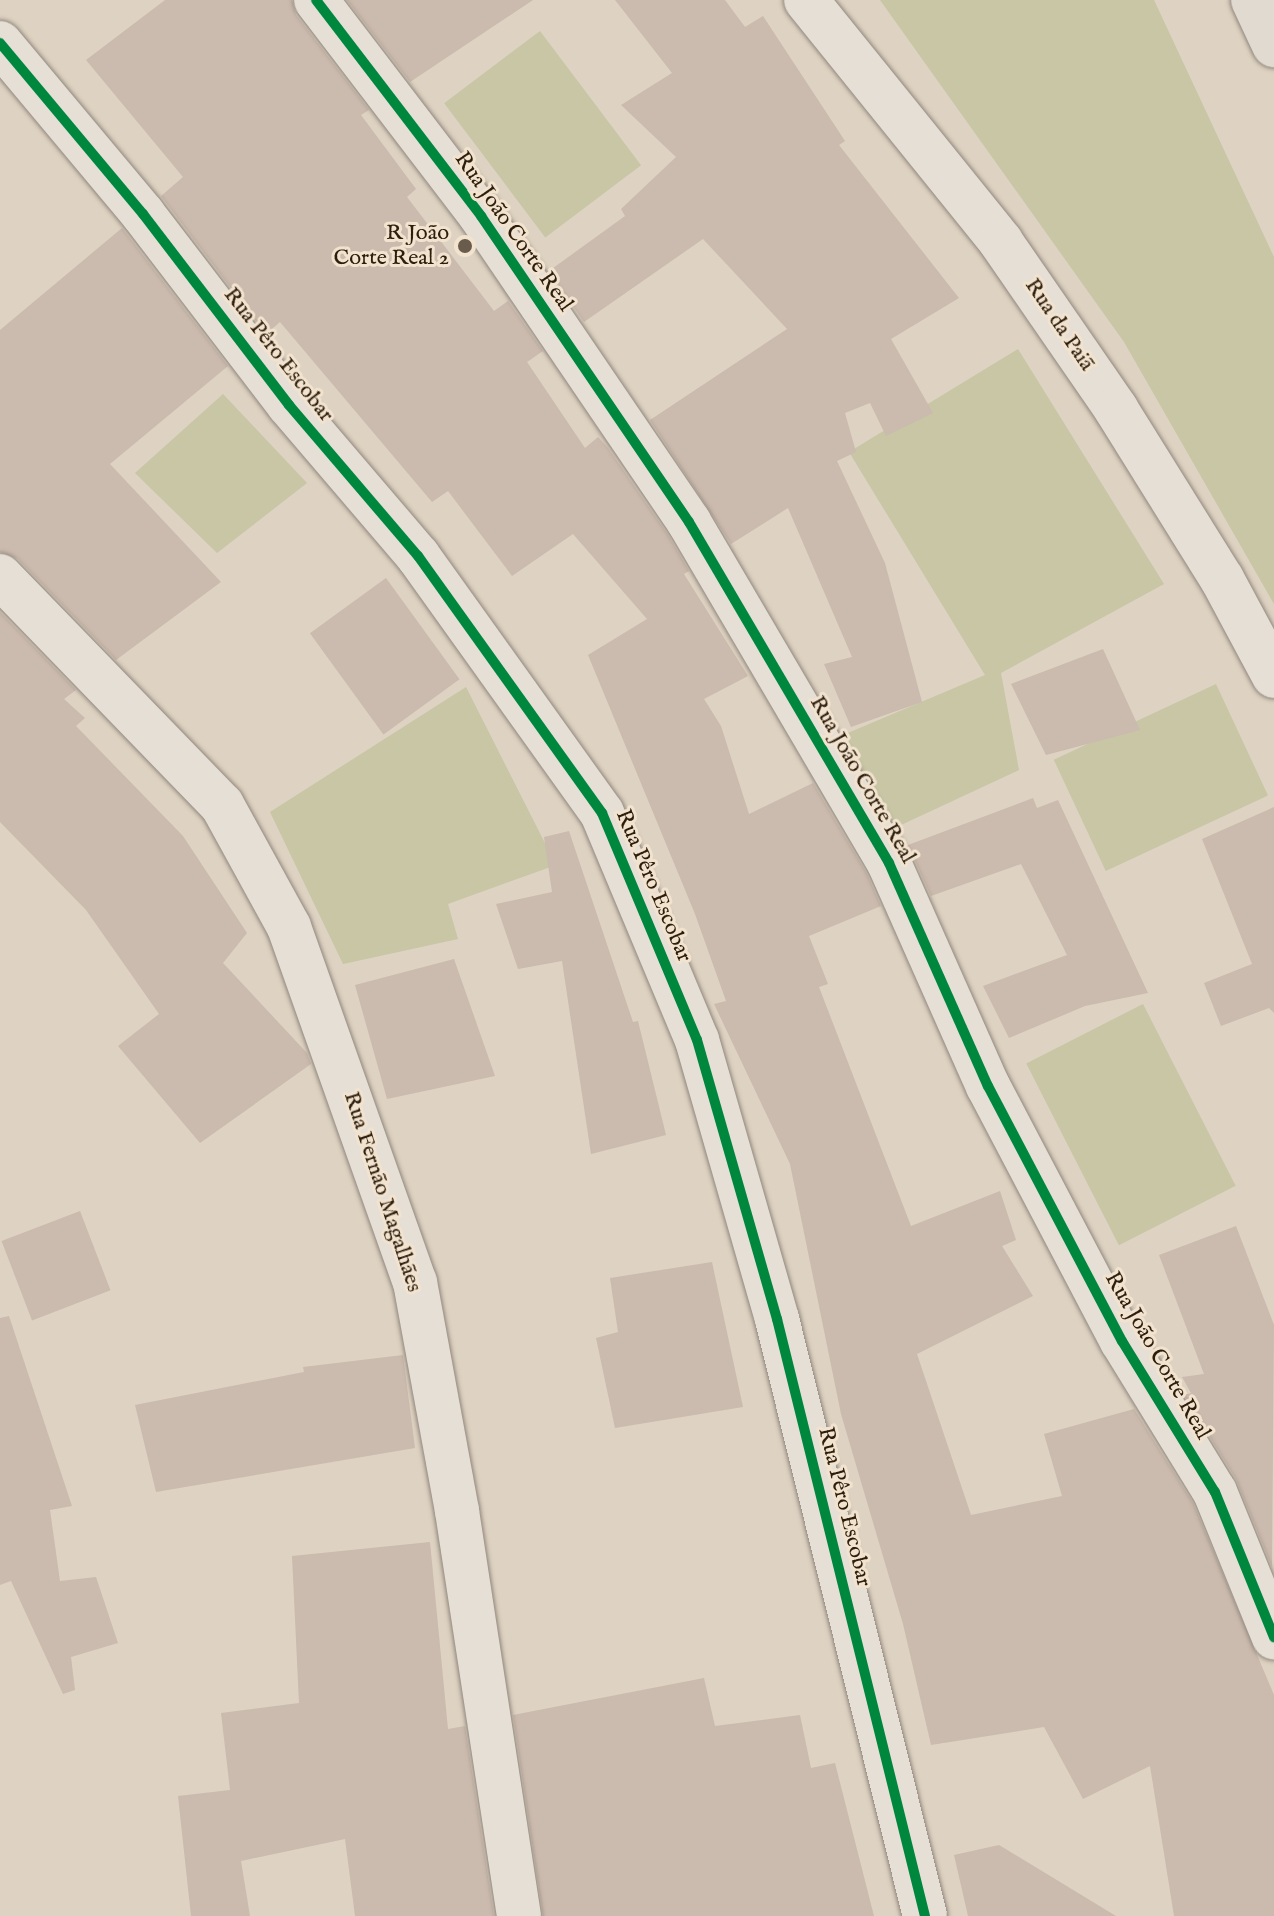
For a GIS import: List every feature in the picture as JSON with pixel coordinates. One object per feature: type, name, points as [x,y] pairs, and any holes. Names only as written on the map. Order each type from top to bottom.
[{"type":"highway","points":[[1253,0],[1274,45]]},
{"type":"street","name":"Rua João Corte Real","points":[[316,0],[481,216],[689,522],[889,863],[988,1086],[1108,1315],[1215,1492],[1274,1637]]},
{"type":"street","name":"Rua da Paiã","points":[[806,0],[1001,242],[1157,474],[1222,579],[1274,676]]},
{"type":"street","name":"Rua Pêro Escobar","points":[[0,43],[143,214],[289,405],[418,556],[602,813],[697,1040],[777,1319],[925,1916]]},
{"type":"street","name":"Rua Fernão Magalhães","points":[[0,576],[222,805],[289,927],[415,1282],[457,1511],[519,1916]]},
{"type":"shaded area","points":[[880,0],[1154,0],[1274,257],[1274,604],[1124,342]]},
{"type":"shaded area","points":[[540,31],[641,165],[545,237],[444,103]]},
{"type":"shaded area","points":[[1018,349],[1164,584],[1001,673],[1019,770],[886,832],[836,738],[985,675],[849,452]]},
{"type":"shaded area","points":[[223,394],[307,483],[217,553],[135,473]]},
{"type":"shaded area","points":[[1216,684],[1268,795],[1106,871],[1054,760]]},
{"type":"shaded area","points":[[466,687],[556,865],[448,904],[458,939],[343,964],[270,812]]},
{"type":"shaded area","points":[[1143,1004],[1236,1186],[1119,1245],[1026,1063]]},
{"type":"building","points":[[165,0],[292,0],[296,15],[369,110],[361,115],[416,189],[407,197],[494,311],[508,301],[543,351],[527,362],[585,448],[598,437],[608,448],[668,535],[689,571],[684,574],[748,676],[704,699],[721,726],[749,814],[813,783],[867,874],[881,906],[809,936],[828,984],[819,987],[911,1226],[1000,1191],[1016,1240],[1002,1246],[1033,1296],[917,1354],[971,1515],[1062,1496],[1044,1434],[1134,1409],[1193,1503],[1274,1695],[1274,1916],[1174,1916],[1150,1766],[1083,1799],[1044,1727],[931,1745],[903,1624],[841,1414],[790,1164],[714,1004],[726,1001],[695,914],[588,655],[647,619],[573,534],[512,576],[448,491],[432,502],[280,322],[266,334],[161,196],[183,177],[86,60]]},
{"type":"building","points":[[347,0],[533,0],[410,82]]},
{"type":"building","points":[[615,0],[725,0],[745,27],[763,16],[845,141],[839,145],[959,298],[891,339],[933,413],[886,436],[870,403],[845,413],[856,452],[837,461],[885,563],[922,702],[851,727],[824,664],[852,657],[788,508],[731,544],[650,420],[787,329],[703,239],[584,322],[549,271],[625,216],[621,209],[676,157],[621,105],[672,73]]},
{"type":"building","points":[[122,228],[228,366],[110,464],[221,582],[116,660],[18,559],[0,552],[0,330]]},
{"type":"building","points":[[386,578],[459,679],[383,734],[310,633]]},
{"type":"building","points":[[0,612],[76,690],[64,699],[85,718],[76,726],[183,836],[247,933],[223,963],[307,1053],[311,1064],[200,1143],[118,1046],[159,1014],[86,910],[0,822]]},
{"type":"building","points":[[1103,649],[1140,730],[1046,755],[1011,684]]},
{"type":"building","points":[[1033,798],[1037,808],[1058,800],[1148,993],[1085,1006],[1009,1038],[983,986],[1067,955],[1021,864],[931,896],[908,845]]},
{"type":"building","points":[[1274,807],[1274,1013],[1269,1008],[1221,1026],[1204,983],[1252,964],[1202,839]]},
{"type":"building","points":[[569,831],[633,1022],[638,1021],[666,1135],[591,1154],[562,961],[518,969],[496,904],[552,892],[544,837]]},
{"type":"building","points":[[454,959],[495,1076],[387,1099],[355,985]]},
{"type":"building","points":[[80,1211],[110,1290],[32,1320],[2,1241]]},
{"type":"building","points":[[1236,1226],[1274,1325],[1272,1567],[1236,1479],[1184,1395],[1191,1393],[1182,1377],[1204,1374],[1159,1255]]},
{"type":"building","points":[[712,1262],[743,1407],[615,1428],[596,1338],[618,1332],[610,1278]]},
{"type":"building","points":[[9,1316],[72,1506],[50,1510],[60,1581],[96,1577],[118,1643],[71,1657],[75,1690],[63,1694],[11,1581],[0,1585],[0,1318]]},
{"type":"building","points":[[403,1355],[415,1448],[156,1492],[135,1405],[304,1372],[303,1367]]},
{"type":"building","points":[[430,1542],[448,1729],[465,1726],[494,1916],[355,1916],[345,1839],[241,1861],[250,1916],[191,1916],[178,1796],[230,1790],[221,1713],[299,1703],[292,1556]]},
{"type":"building","points":[[704,1678],[715,1726],[800,1715],[811,1768],[835,1763],[874,1916],[543,1916],[513,1715]]},
{"type":"building","points":[[999,1845],[1116,1916],[968,1916],[954,1855]]},
{"type":"cycle path","points":[[316,0],[481,216],[689,522],[889,863],[988,1086],[1122,1341],[1215,1492],[1274,1637]]},
{"type":"cycle path","points":[[0,43],[143,214],[289,405],[418,556],[602,813],[697,1040],[777,1319],[925,1916]]},
{"type":"place","name":"R João Corte Real 2","points":[[465,246]]}]
